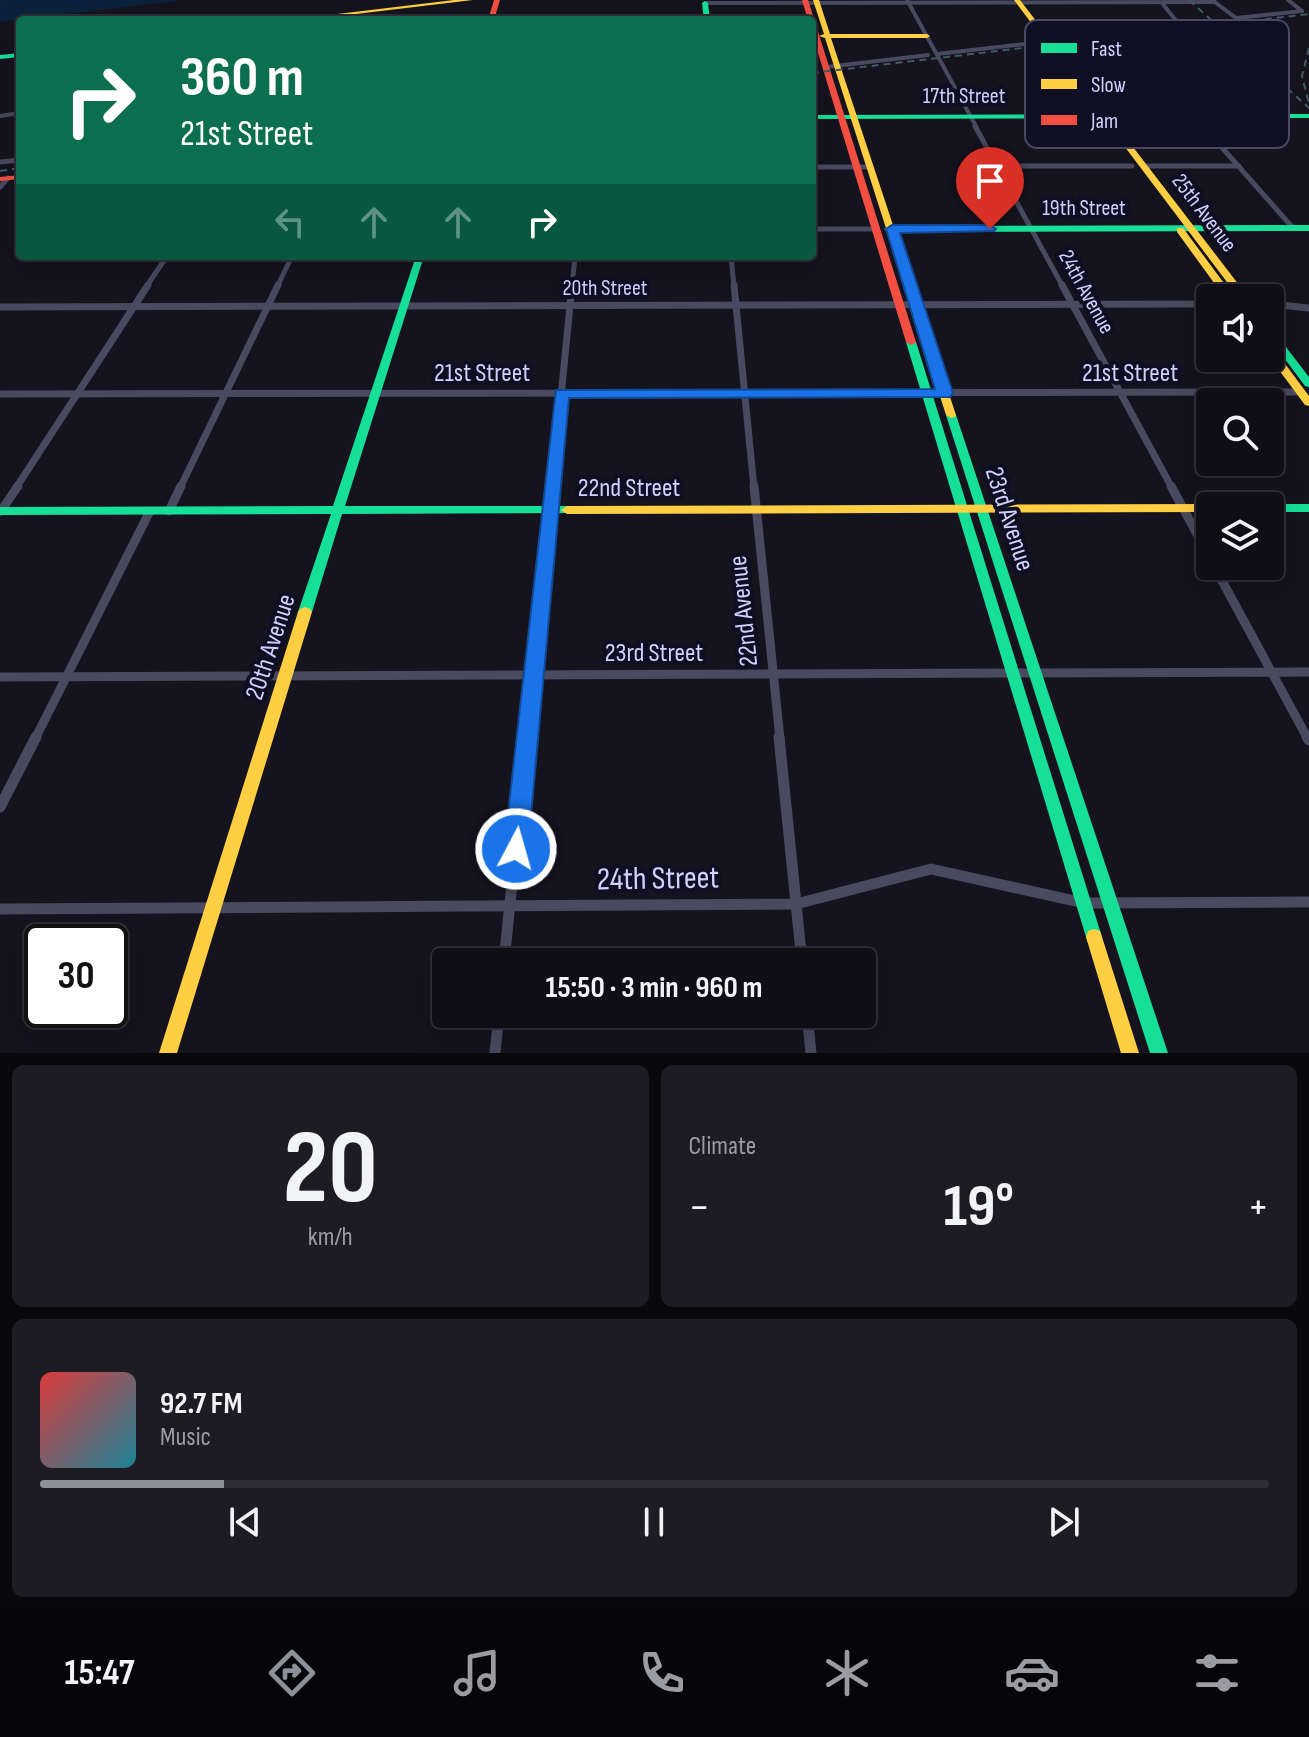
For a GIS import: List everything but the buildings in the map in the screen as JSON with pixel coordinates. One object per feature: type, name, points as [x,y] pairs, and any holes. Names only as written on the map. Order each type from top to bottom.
[{"type":"street","points":[[303,16],[441,0]]},
{"type":"street","points":[[326,16],[470,0]]},
{"type":"street","points":[[1288,0],[1300,9]]},
{"type":"street","points":[[707,16],[705,3],[813,6],[908,1],[1213,1],[1236,18],[1309,6]]},
{"type":"street","name":"24th Avenue","points":[[908,1],[1196,532]]},
{"type":"street","name":"25th Avenue","points":[[1012,1],[1027,20]]},
{"type":"street","points":[[1159,1],[1179,20]]},
{"type":"street","points":[[819,36],[927,36]]},
{"type":"street","name":"23rd Avenue","points":[[819,36],[833,66],[864,167],[892,229],[1159,1053]]},
{"type":"street","points":[[937,54],[1025,44]]},
{"type":"street","points":[[833,66],[928,55]]},
{"type":"street","name":"17th Street","points":[[816,117],[1025,116]]},
{"type":"street","name":"25th Avenue","points":[[1124,148],[1221,284]]},
{"type":"street","points":[[1223,148],[1293,228]]},
{"type":"street","points":[[998,166],[1239,166]]},
{"type":"street","points":[[816,167],[864,167]]},
{"type":"street","name":"23rd Avenue","points":[[864,167],[876,229],[1130,1053]]},
{"type":"street","name":"25th Avenue","points":[[1184,228],[1232,284]]},
{"type":"street","name":"19th Street","points":[[816,229],[1309,228]]},
{"type":"street","points":[[1,511],[164,260]]},
{"type":"street","points":[[169,511],[290,260]]},
{"type":"street","name":"20th Avenue","points":[[168,1053],[284,677],[419,260]]},
{"type":"street","points":[[506,948],[575,260]]},
{"type":"street","name":"22nd Avenue","points":[[731,260],[801,948]]},
{"type":"street","name":"20th Street","points":[[0,307],[1196,304]]},
{"type":"street","points":[[1284,305],[1309,308]]},
{"type":"street","points":[[1284,354],[1305,388],[1309,403]]},
{"type":"street","points":[[1284,366],[1305,388]]},
{"type":"street","name":"21st Street","points":[[0,394],[927,394],[1305,388]]},
{"type":"street","name":"22nd Street","points":[[1,511],[1196,508]]},
{"type":"street","points":[[1284,508],[1309,508]]},
{"type":"street","points":[[0,807],[150,511]]},
{"type":"street","points":[[1222,580],[1309,740]]},
{"type":"street","name":"23rd Street","points":[[0,677],[1309,672]]},
{"type":"street","name":"24th Street","points":[[0,909],[796,904],[931,869],[1084,903],[1309,902]]},
{"type":"street","points":[[495,1053],[498,1028]]},
{"type":"street","points":[[808,1028],[811,1053]]},
{"type":"water","points":[[0,0],[184,0],[50,16],[16,16],[16,20],[0,22]]},
{"type":"railway","points":[[1189,0],[1211,20]]},
{"type":"railway","points":[[1258,20],[1309,14]]},
{"type":"railway","points":[[816,73],[1025,48]]},
{"type":"railway","points":[[1309,48],[1302,76],[1309,104]]},
{"type":"railway","points":[[1289,90],[1309,108]]},
{"type":"railway","points":[[0,171],[16,169]]},
{"type":"traffic: fast","points":[[705,3],[707,16]]},
{"type":"traffic: fast","points":[[0,57],[16,55]]},
{"type":"traffic: fast","points":[[1289,116],[1309,116]]},
{"type":"traffic: fast","points":[[816,117],[1025,117]]},
{"type":"traffic: fast","points":[[888,229],[1309,228]]},
{"type":"traffic: fast","points":[[305,612],[419,260]]},
{"type":"traffic: fast","points":[[911,342],[1094,937]]},
{"type":"traffic: fast","points":[[1284,351],[1309,384]]},
{"type":"traffic: fast","points":[[951,415],[1159,1053]]},
{"type":"traffic: fast","points":[[1284,508],[1309,508]]},
{"type":"traffic: fast","points":[[0,511],[567,510]]},
{"type":"traffic: slow","points":[[326,16],[470,0]]},
{"type":"traffic: slow","points":[[816,0],[951,415]]},
{"type":"traffic: slow","points":[[1017,0],[1032,20]]},
{"type":"traffic: slow","points":[[822,36],[927,36]]},
{"type":"traffic: slow","points":[[1130,148],[1233,284]]},
{"type":"traffic: slow","points":[[1180,230],[1220,284]]},
{"type":"traffic: slow","points":[[1284,370],[1309,403]]},
{"type":"traffic: slow","points":[[567,510],[1196,508]]},
{"type":"traffic: slow","points":[[168,1053],[305,612]]},
{"type":"traffic: slow","points":[[1094,937],[1130,1053]]},
{"type":"traffic: jam","points":[[492,16],[497,0]]},
{"type":"traffic: jam","points":[[805,0],[810,16]]},
{"type":"traffic: jam","points":[[816,35],[911,342]]},
{"type":"traffic: jam","points":[[0,179],[16,177]]},
{"type":"route","points":[[516,849],[561,393],[945,393],[892,229],[990,229]]}]
